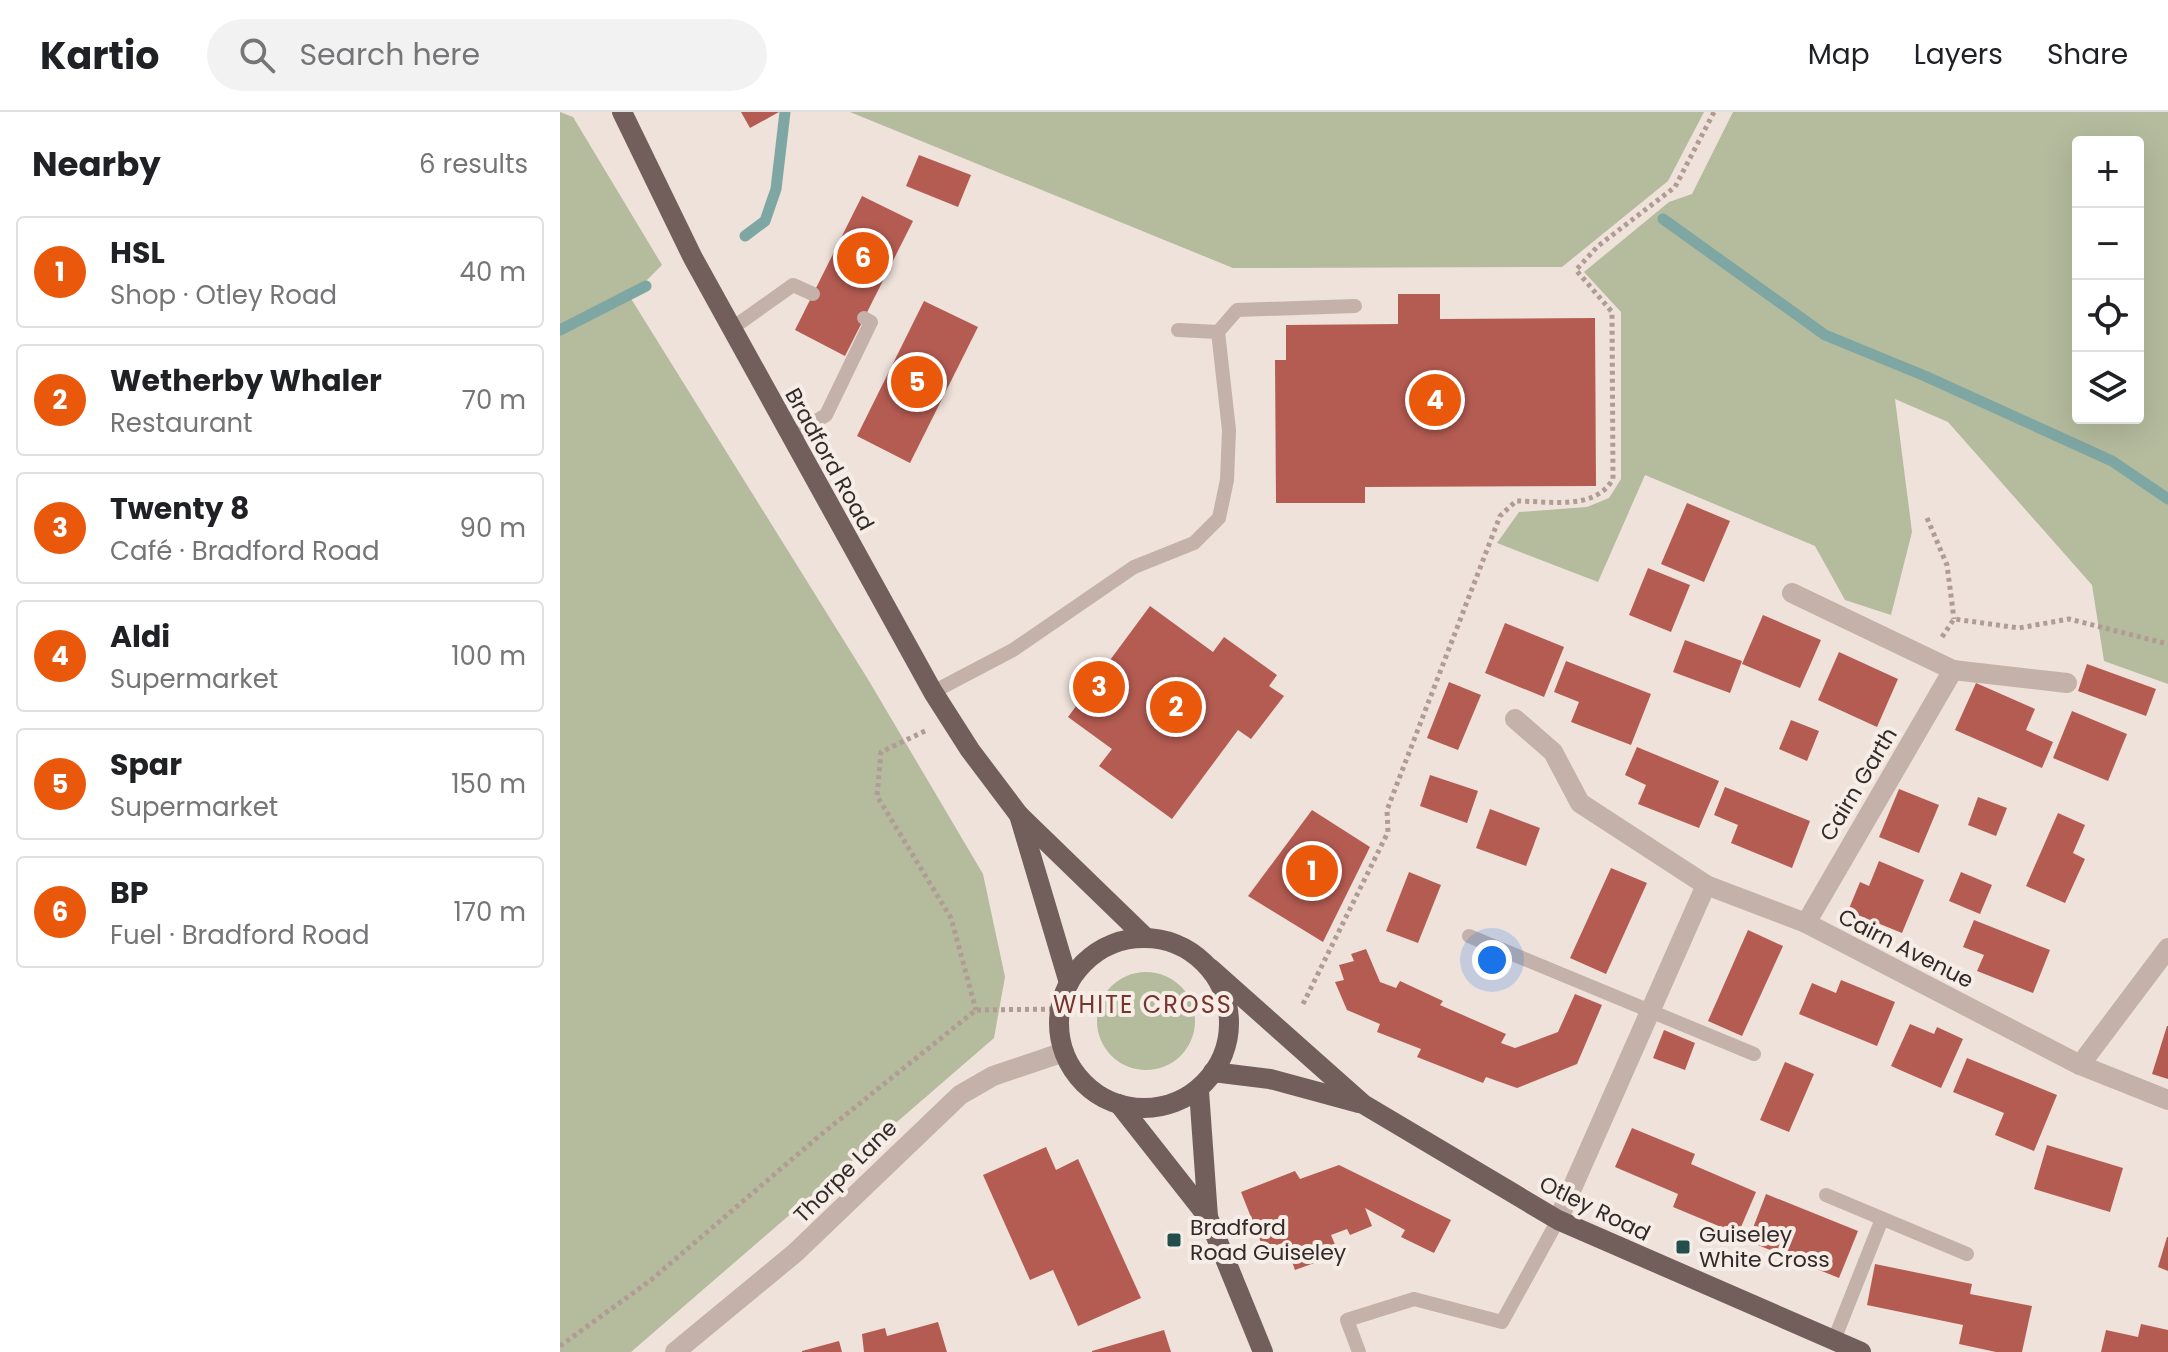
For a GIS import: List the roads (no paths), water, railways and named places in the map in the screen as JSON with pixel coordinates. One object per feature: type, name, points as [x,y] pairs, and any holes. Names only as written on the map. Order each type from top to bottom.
[{"type":"main road","name":"Bradford Road","points":[[622,112],[731,329],[933,692],[1019,815],[1146,938]]},
{"type":"main road","name":"Bradford Road","points":[[1019,815],[1069,983]]},
{"type":"main road","points":[[1146,938],[1170,941],[1192,952],[1210,968],[1224,992],[1229,1019],[1225,1047],[1199,1091],[1171,1104],[1145,1108],[1119,1104],[1096,1093],[1077,1075],[1064,1052],[1059,1031],[1060,1009],[1069,983],[1082,964],[1101,949],[1122,940],[1146,938]]},
{"type":"main road","name":"Otley Road","points":[[1210,968],[1363,1104],[1558,1220],[1861,1352]]},
{"type":"main road","name":"Otley Road","points":[[1213,1072],[1270,1079],[1363,1104]]},
{"type":"main road","points":[[1199,1091],[1208,1217]]},
{"type":"main road","points":[[1119,1104],[1208,1217],[1263,1352]]},
{"type":"street","points":[[1792,593],[1953,670],[2067,683]]},
{"type":"street","name":"Cairn Garth","points":[[1806,923],[1953,670]]},
{"type":"street","name":"Cairn Avenue","points":[[1515,719],[1553,752],[1580,803],[1706,885],[1806,923],[2080,1065],[2168,1100]]},
{"type":"street","points":[[1558,1220],[1706,885]]},
{"type":"street","points":[[2080,1065],[2168,948]]},
{"type":"street","name":"Thorpe Lane","points":[[675,1352],[795,1253],[960,1095],[993,1076],[1064,1052]]},
{"type":"lane","points":[[731,329],[793,285],[813,294]]},
{"type":"lane","points":[[933,692],[1013,650],[1134,567],[1194,543],[1219,518],[1227,480],[1229,430],[1218,332],[1237,310],[1355,306]]},
{"type":"lane","points":[[790,437],[826,415],[871,322],[864,318]]},
{"type":"lane","points":[[1178,330],[1218,332]]},
{"type":"lane","points":[[1469,936],[1754,1054]]},
{"type":"lane","points":[[1826,1195],[1967,1254]]},
{"type":"lane","points":[[1834,1340],[1882,1219]]},
{"type":"lane","points":[[1359,1352],[1347,1320],[1414,1299],[1502,1322],[1558,1220]]},
{"type":"waterway","points":[[745,236],[765,221],[776,189],[785,112]]},
{"type":"waterway","points":[[1663,219],[1825,335],[1925,376],[2112,461],[2168,499]]},
{"type":"waterway","points":[[560,330],[646,286]]},
{"type":"place","name":"BP","points":[[863,258]]},
{"type":"place","name":"Spar","points":[[917,382]]},
{"type":"place","name":"Aldi","points":[[1435,400]]},
{"type":"place","name":"Twenty 8","points":[[1099,687]]},
{"type":"place","name":"Wetherby Whaler","points":[[1176,707]]},
{"type":"place","name":"HSL","points":[[1312,871]]},
{"type":"place","name":"Bradford Road Guiseley","points":[[1174,1240]]},
{"type":"place","name":"Guiseley White Cross","points":[[1683,1247]]},
{"type":"district","name":"WHITE CROSS","points":[[1143,1005]]}]
